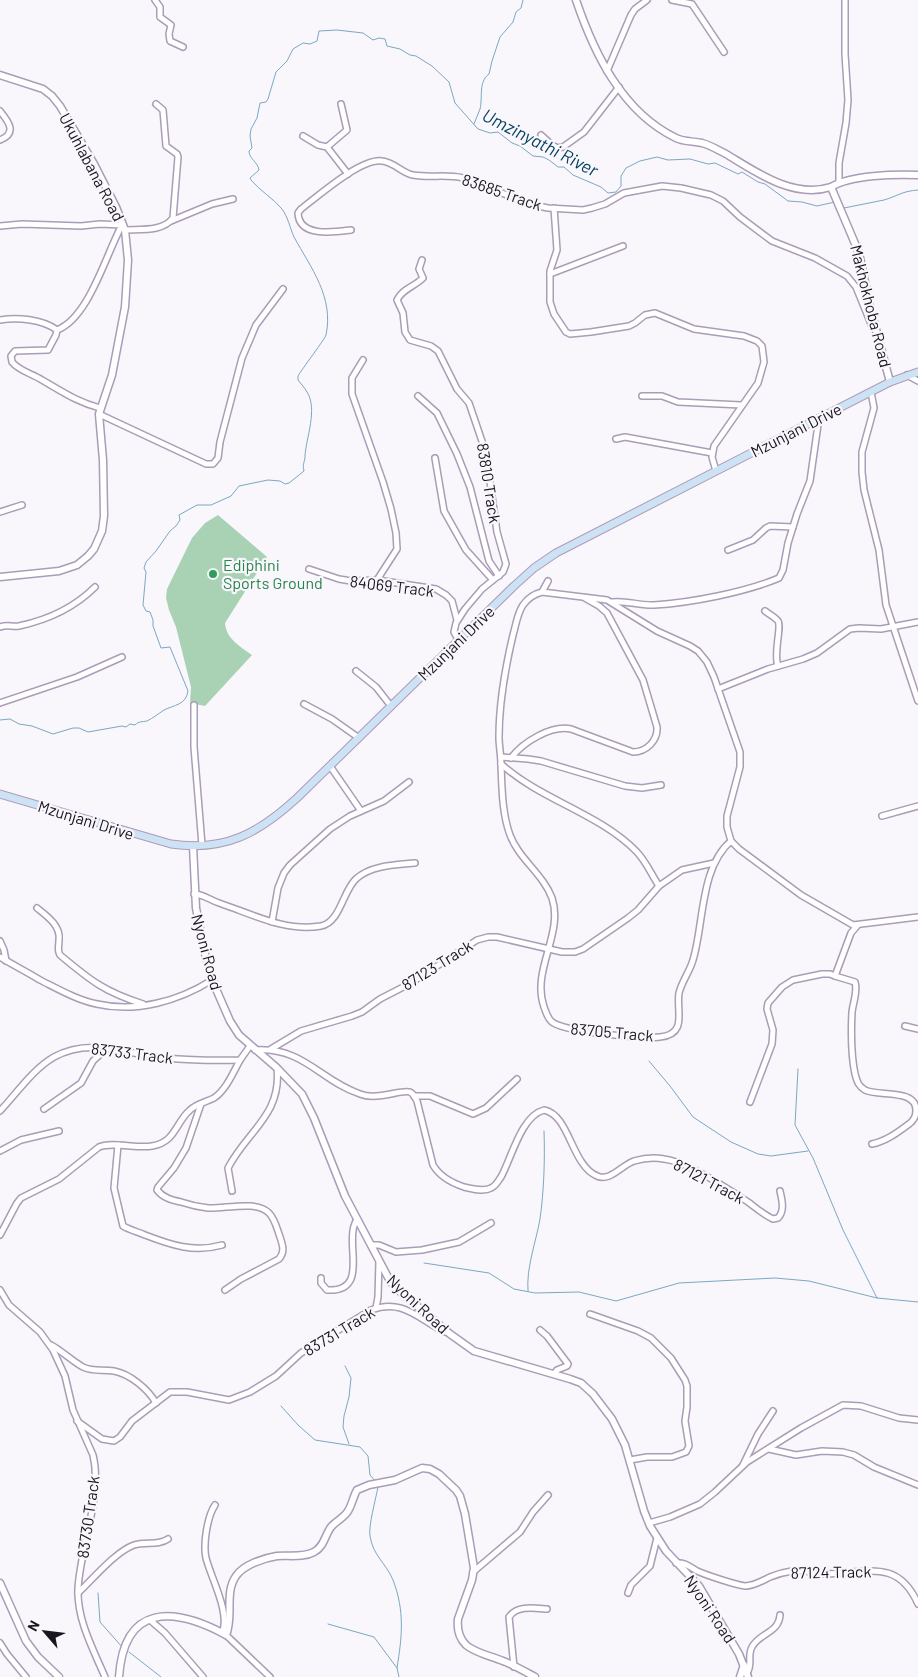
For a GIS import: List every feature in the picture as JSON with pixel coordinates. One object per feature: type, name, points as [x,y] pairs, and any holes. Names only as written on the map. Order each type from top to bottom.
[{"type":"main road","name":"Mzunjani Drive","points":[[0,794],[162,842],[193,846],[217,844],[264,826],[286,809],[527,574],[550,557],[890,382],[918,372]]},
{"type":"street","points":[[155,0],[160,7],[160,17],[171,25],[170,41],[183,47]]},
{"type":"street","points":[[576,0],[590,39],[607,71],[644,116],[674,137],[713,147],[756,173],[780,183],[808,190],[822,190],[839,183],[880,176],[918,175]]},
{"type":"street","points":[[607,71],[630,15],[647,0]]},
{"type":"street","points":[[672,0],[694,2],[724,52]]},
{"type":"street","points":[[839,183],[839,164],[848,110],[845,0]]},
{"type":"street","name":"Ukuhlabana Road","points":[[0,75],[36,86],[48,92],[55,100],[98,171],[116,207],[123,228],[128,260],[125,307],[112,375],[99,411],[103,460],[104,516],[102,531],[94,549],[82,562],[69,568],[0,577]]},
{"type":"street","points":[[541,135],[557,148],[563,147],[584,132],[619,87]]},
{"type":"street","points":[[156,104],[163,110],[166,146],[176,153],[178,157],[171,221]]},
{"type":"street","points":[[327,147],[347,130],[341,104]]},
{"type":"street","points":[[0,111],[10,125],[10,130],[5,138],[0,140]]},
{"type":"street","points":[[303,136],[327,147],[348,174]]},
{"type":"street","name":"83685 Track","points":[[351,230],[316,232],[306,227],[298,213],[348,174],[373,162],[383,161],[412,175],[459,177],[538,206],[554,208],[583,210],[605,204],[624,193],[662,186],[680,188],[711,195],[727,204],[767,238],[829,265],[847,276],[856,287],[871,324],[877,332]]},
{"type":"street","name":"Makhokhoba Road","points":[[831,187],[859,253],[890,382]]},
{"type":"street","points":[[0,226],[22,224],[80,226],[100,224],[123,228],[158,228],[212,204],[233,199]]},
{"type":"street","points":[[554,208],[557,250],[550,274],[551,306],[566,332],[570,334],[591,332],[631,325],[645,315],[652,313],[694,329],[735,334],[757,341],[762,346],[764,352],[763,368],[758,383],[720,435],[712,453],[716,471]]},
{"type":"street","points":[[56,330],[70,322],[95,285],[123,228]]},
{"type":"street","points":[[550,274],[623,246]]},
{"type":"street","name":"83810 Track","points":[[422,260],[419,269],[422,278],[401,292],[397,302],[403,313],[407,337],[412,341],[427,345],[438,352],[457,389],[469,403],[476,420],[486,453],[495,522],[506,564],[505,570],[499,576]]},
{"type":"street","points":[[56,330],[56,335],[48,350],[15,351],[11,356],[12,362],[66,395],[206,464],[214,464],[218,458],[220,442],[242,358],[256,325],[282,289]]},
{"type":"street","points":[[0,320],[24,320],[46,324],[56,330]]},
{"type":"street","points":[[363,360],[352,378],[352,394],[391,509],[397,543],[394,554],[381,572],[378,580]]},
{"type":"street","points":[[907,375],[918,381]]},
{"type":"street","points":[[871,392],[874,408],[862,452],[863,479],[879,550],[884,598],[918,701]]},
{"type":"street","points":[[418,396],[437,414],[457,454],[470,487],[489,561],[499,576],[476,595],[457,621],[454,632],[459,640]]},
{"type":"street","points":[[642,396],[662,396],[678,402],[741,405]]},
{"type":"street","points":[[612,602],[622,600],[652,605],[683,602],[742,589],[779,578],[783,570],[793,528],[810,481],[819,418]]},
{"type":"street","points":[[616,439],[625,437],[712,453]]},
{"type":"street","points":[[435,458],[444,511],[466,550],[493,580]]},
{"type":"street","points":[[0,512],[22,505]]},
{"type":"street","points":[[728,550],[753,540],[770,526],[793,528]]},
{"type":"street","name":"84069 Track","points":[[309,569],[351,581],[378,580],[436,589],[450,598],[454,605],[457,621]]},
{"type":"street","name":"83705 Track","points":[[548,581],[542,592],[529,598],[521,608],[507,656],[499,736],[502,796],[510,834],[517,849],[552,898],[554,908],[554,923],[540,990],[548,1018],[555,1025],[564,1028],[630,1037],[668,1035],[675,1030],[679,1021],[679,995],[693,961],[701,927],[705,895],[714,863],[731,842]]},
{"type":"street","points":[[0,626],[17,626],[43,619],[81,600],[95,587]]},
{"type":"street","points":[[542,592],[612,602],[649,626],[698,651],[709,666],[740,752],[739,772],[726,816],[731,842],[801,895],[853,926],[918,917]]},
{"type":"street","points":[[511,758],[532,740],[561,728],[571,729],[633,752],[643,750],[654,740],[657,734],[657,727],[643,680],[607,613],[583,597]]},
{"type":"street","points":[[764,611],[777,620],[780,625],[775,653],[778,666]]},
{"type":"street","points":[[718,689],[778,666],[804,659],[817,653],[850,629],[881,629],[918,622]]},
{"type":"street","points":[[0,703],[76,677],[122,657]]},
{"type":"street","points":[[356,672],[376,687],[391,706]]},
{"type":"street","points":[[910,675],[918,678]]},
{"type":"street","points":[[304,704],[332,719],[359,738]]},
{"type":"street","points":[[194,705],[194,747],[202,845]]},
{"type":"street","points":[[501,757],[541,762],[625,786],[642,788],[661,785]]},
{"type":"street","points":[[501,764],[533,787],[587,817],[626,842],[641,857],[659,886]]},
{"type":"street","points":[[330,766],[361,811]]},
{"type":"street","points":[[272,922],[278,888],[284,873],[290,865],[330,828],[384,801],[409,782]]},
{"type":"street","points":[[882,816],[918,806]]},
{"type":"street","name":"Nyoni Road","points":[[193,846],[194,894],[205,954],[212,980],[233,1027],[253,1048],[278,1068],[307,1102],[338,1181],[385,1274],[397,1289],[450,1334],[482,1354],[581,1383],[603,1405],[619,1432],[630,1460],[649,1523],[666,1551],[699,1586],[728,1635],[744,1665],[747,1675]]},
{"type":"street","points":[[194,894],[203,895],[215,902],[272,922],[298,927],[326,925],[341,907],[357,877],[381,867],[415,863]]},
{"type":"street","name":"87123 Track","points":[[271,1050],[301,1031],[362,1012],[380,999],[411,983],[482,938],[496,937],[555,951],[569,952],[583,949],[638,910],[659,886],[682,870],[714,863]]},
{"type":"street","points":[[37,908],[57,928],[60,939],[58,950],[60,956],[89,980],[105,990],[147,1005]]},
{"type":"street","points":[[835,976],[851,933],[857,926]]},
{"type":"street","points":[[0,941],[6,961]]},
{"type":"street","points":[[0,957],[48,984],[88,1002],[112,1006],[147,1005],[181,997],[212,980]]},
{"type":"street","points":[[750,1102],[772,1044],[773,1030],[767,1009],[768,1003],[787,983],[822,974],[830,974],[850,980],[855,982],[857,986],[853,1001],[852,1027],[854,1064],[859,1085],[866,1091],[904,1097],[912,1100],[916,1105],[916,1115],[912,1122],[882,1142],[872,1144]]},
{"type":"street","points":[[905,1026],[918,1029]]},
{"type":"street","name":"83733 Track","points":[[0,1111],[40,1068],[54,1057],[80,1048],[107,1048],[162,1058],[208,1061],[240,1060]]},
{"type":"street","points":[[44,1109],[78,1086],[96,1057],[107,1048]]},
{"type":"street","points":[[0,1234],[21,1198],[59,1179],[99,1147],[106,1144],[146,1146],[165,1142],[189,1110],[218,1095],[240,1060],[253,1048],[284,1052],[297,1057],[358,1094],[380,1097],[407,1092],[414,1096],[430,1096],[473,1114],[486,1108],[517,1078]]},
{"type":"street","points":[[232,1191],[228,1168],[267,1116],[277,1093],[278,1068]]},
{"type":"street","name":"87121 Track","points":[[414,1096],[433,1165],[448,1180],[470,1188],[486,1190],[494,1187],[506,1168],[525,1126],[534,1115],[544,1110],[555,1116],[562,1125],[581,1161],[588,1170],[598,1176],[611,1176],[624,1166],[640,1159],[673,1160],[729,1190],[770,1218],[776,1219],[782,1213],[780,1191]]},
{"type":"street","points":[[201,1104],[186,1148],[157,1190],[169,1199],[200,1207],[247,1206],[261,1208],[273,1218],[283,1246],[283,1254],[279,1259],[241,1279],[225,1290]]},
{"type":"street","points":[[0,1151],[21,1140],[59,1130]]},
{"type":"street","points":[[118,1145],[114,1166],[114,1188],[123,1226],[166,1243],[188,1249],[210,1248],[222,1245]]},
{"type":"street","points":[[321,1278],[321,1284],[327,1290],[340,1288],[349,1282],[353,1272],[352,1231],[357,1220]]},
{"type":"street","points":[[372,1245],[380,1245],[399,1252],[422,1250],[459,1242],[482,1226],[491,1223]]},
{"type":"street","points":[[376,1308],[379,1261]]},
{"type":"street","name":"83730 Track","points":[[0,1290],[13,1310],[40,1332],[49,1343],[65,1376],[73,1410],[94,1462],[94,1492],[80,1569],[78,1593],[80,1613],[105,1677]]},
{"type":"street","name":"83731 Track","points":[[77,1421],[102,1439],[114,1442],[132,1421],[174,1391],[229,1400],[261,1386],[276,1376],[301,1353],[376,1308],[387,1305],[404,1308],[450,1334]]},
{"type":"street","points":[[590,1314],[638,1331],[651,1338],[672,1358],[686,1382],[686,1426],[689,1443],[686,1452],[672,1457],[647,1457],[630,1460]]},
{"type":"street","points":[[540,1330],[547,1336],[568,1364],[566,1367],[557,1370],[554,1374]]},
{"type":"street","points":[[49,1343],[85,1368],[112,1371],[127,1376],[147,1390],[156,1403]]},
{"type":"street","points":[[649,1523],[670,1517],[700,1504],[743,1465],[801,1428],[843,1405],[860,1406],[899,1418],[918,1420]]},
{"type":"street","points":[[743,1465],[758,1434],[773,1411]]},
{"type":"street","points":[[768,1449],[796,1455],[822,1451],[843,1452],[854,1455],[874,1467],[918,1485]]},
{"type":"street","points":[[224,1634],[230,1619],[231,1588],[240,1570],[271,1558],[314,1552],[322,1544],[333,1525],[349,1511],[357,1490],[369,1485],[395,1480],[418,1469],[426,1468],[439,1474],[450,1483],[460,1496],[470,1538],[474,1572],[458,1619],[457,1626],[461,1639],[473,1649],[535,1677]]},
{"type":"street","points":[[474,1572],[520,1532],[533,1512],[548,1495]]},
{"type":"street","points":[[215,1505],[209,1518],[205,1555],[224,1618],[224,1634]]},
{"type":"street","points":[[628,1594],[631,1586],[651,1564],[657,1538]]},
{"type":"street","points":[[78,1593],[127,1549],[141,1543],[159,1543],[168,1539]]},
{"type":"street","name":"87124 Track","points":[[676,1563],[684,1563],[704,1574],[745,1586],[753,1585],[776,1574],[796,1570],[825,1574],[856,1571],[885,1572],[900,1578],[918,1604]]},
{"type":"street","points":[[0,1583],[26,1641],[38,1657],[59,1677]]},
{"type":"street","points":[[514,1667],[509,1618],[519,1609],[547,1609]]},
{"type":"street","points":[[747,1675],[750,1669],[752,1646],[775,1628],[780,1615]]},
{"type":"street","points":[[119,1677],[122,1660],[131,1635],[140,1624],[163,1616],[180,1617],[224,1634],[270,1677]]},
{"type":"street","points":[[150,1620],[165,1633],[203,1677]]},
{"type":"street","points":[[0,1643],[26,1677]]},
{"type":"street","points":[[740,1677],[744,1665]]},
{"type":"green space","points":[[218,515],[267,557],[225,623],[231,638],[252,655],[205,706],[190,703],[191,687],[176,627],[166,598],[167,589],[192,538],[205,523]]},
{"type":"waterway","points":[[474,124],[480,109],[483,81],[489,74],[500,37],[513,22],[523,0]]},
{"type":"waterway","name":"Umzinyathi River","points":[[0,720],[10,719],[19,724],[32,726],[53,734],[73,728],[79,728],[88,732],[122,726],[126,727],[130,724],[135,725],[139,722],[147,721],[164,710],[182,702],[187,696],[188,691],[170,647],[161,648],[150,612],[146,611],[143,605],[146,572],[144,568],[146,562],[176,526],[180,520],[179,515],[197,505],[211,505],[231,496],[239,486],[268,480],[280,481],[285,484],[304,471],[303,465],[311,407],[310,399],[298,380],[298,376],[326,335],[327,308],[319,283],[294,237],[284,212],[250,178],[259,170],[249,151],[252,148],[251,129],[257,118],[260,103],[266,102],[268,99],[276,72],[287,61],[293,49],[303,43],[310,44],[317,41],[319,31],[337,30],[363,33],[373,40],[385,39],[387,46],[416,56],[432,66],[449,82],[455,103],[478,129],[490,133],[498,132],[533,156],[543,157],[558,167],[564,167],[573,175],[601,187],[608,193],[616,192],[621,186],[621,176],[626,168],[640,161],[657,157],[668,160],[690,159],[708,164],[715,163],[738,174],[742,172],[765,184],[788,201],[817,206],[835,202]]},
{"type":"waterway","name":"Umzinyathi River","points":[[842,207],[884,200],[918,190]]},
{"type":"waterway","points":[[649,1061],[693,1117],[731,1142],[758,1154],[771,1156],[808,1151]]},
{"type":"waterway","points":[[798,1069],[795,1125],[813,1158],[843,1230],[877,1298],[918,1302]]},
{"type":"waterway","points":[[528,1291],[530,1264],[541,1208],[544,1175],[544,1131]]},
{"type":"waterway","points":[[424,1263],[489,1273],[514,1289],[535,1293],[579,1292],[616,1301],[679,1283],[775,1278],[809,1281],[877,1298]]},
{"type":"waterway","points":[[345,1366],[351,1378],[343,1427],[349,1444]]},
{"type":"waterway","points":[[281,1406],[315,1440],[360,1447],[368,1456],[370,1475],[376,1482]]},
{"type":"waterway","points":[[378,1487],[371,1519],[370,1536],[374,1549],[387,1569],[397,1591],[401,1613],[401,1635],[397,1668]]},
{"type":"waterway","points":[[98,1593],[100,1622],[123,1648]]},
{"type":"waterway","points":[[328,1624],[374,1637],[397,1668],[399,1677]]},
{"type":"waterway","points":[[129,1652],[161,1677]]},
{"type":"place","name":"Ediphini Sports Ground","points":[[213,574]]}]
